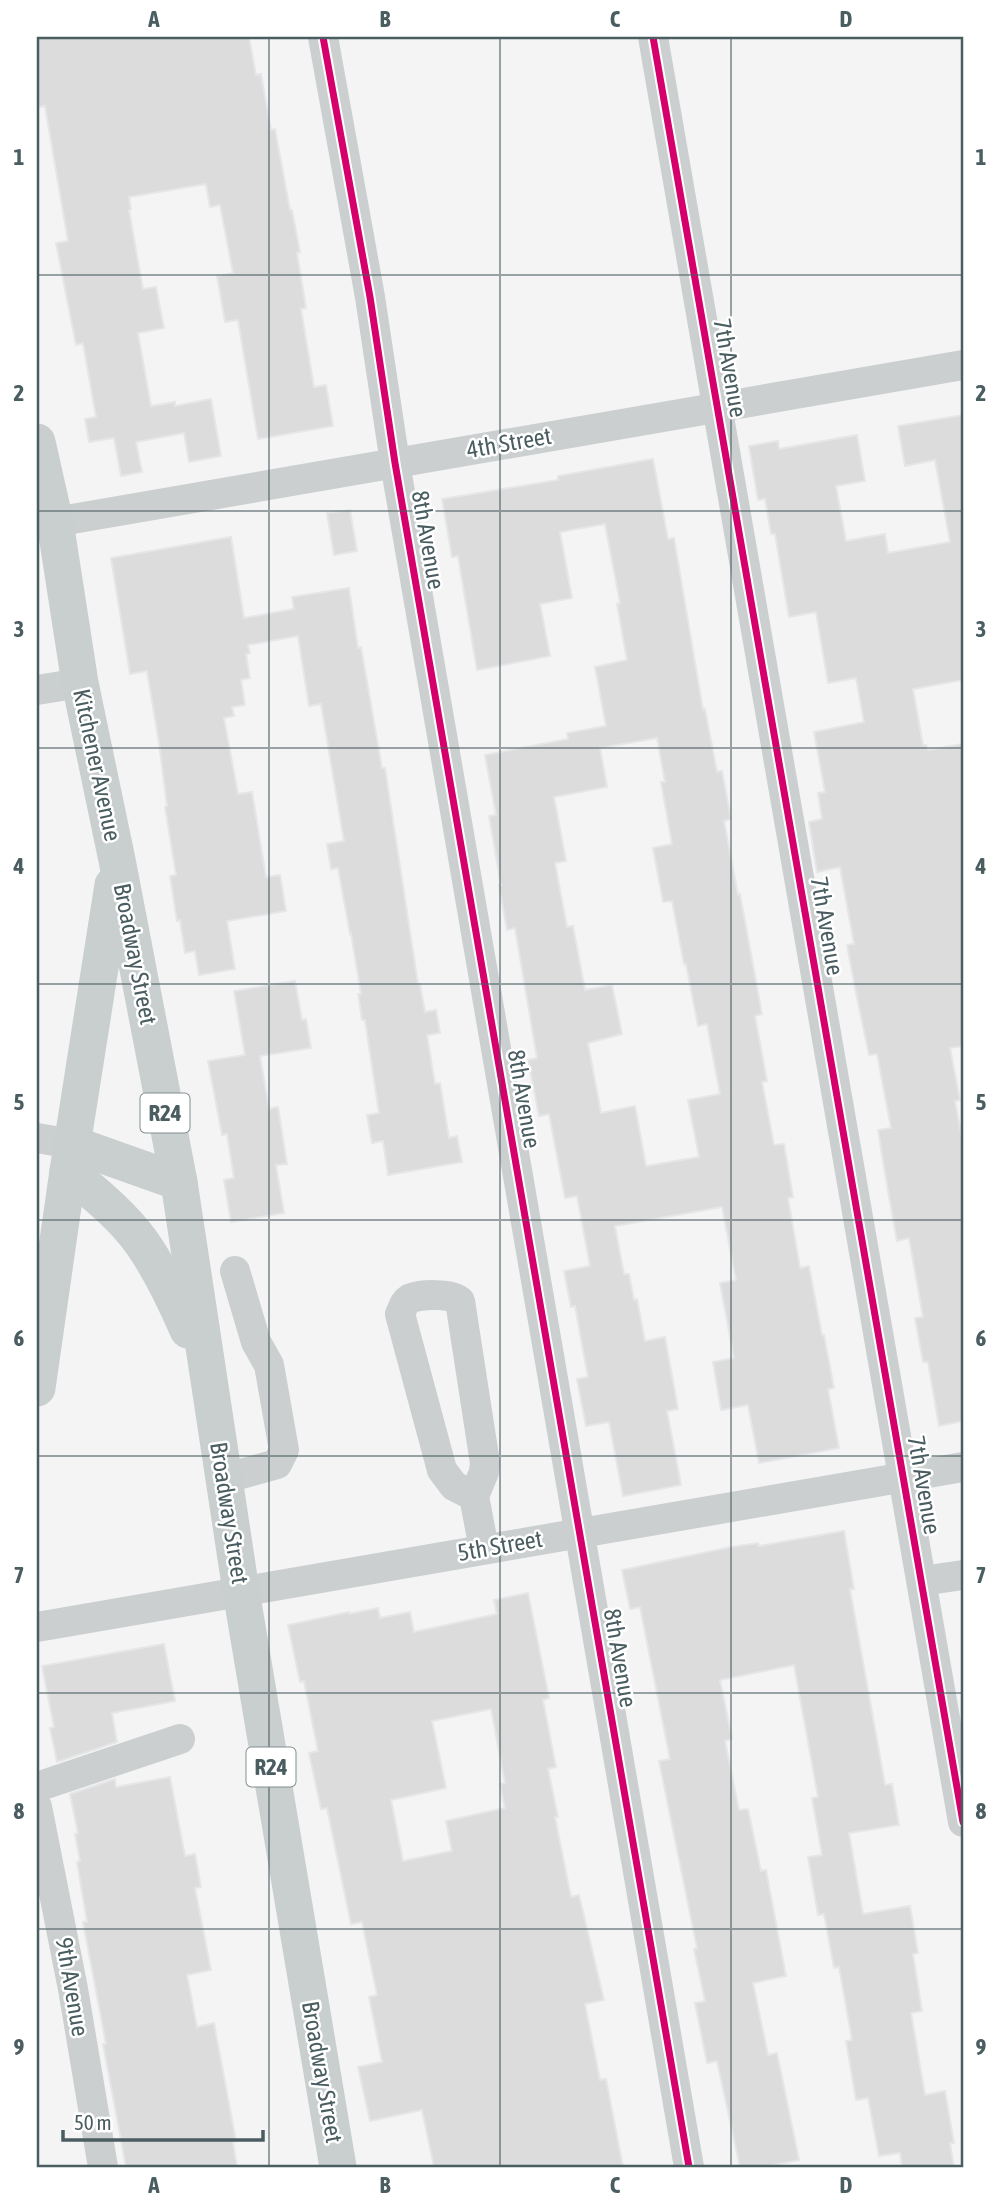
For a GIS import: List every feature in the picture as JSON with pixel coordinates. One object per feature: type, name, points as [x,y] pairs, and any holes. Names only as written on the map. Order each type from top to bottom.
[{"type":"main road","name":"Kitchener Avenue","points":[[37,442],[55,522],[80,682],[117,860],[37,1388]]},
{"type":"main road","name":"Broadway Street","points":[[117,860],[178,1182],[241,1591],[338,2167]]},
{"type":"main road","points":[[70,1158],[178,1182]]},
{"type":"main road","name":"R24","points":[[70,1158],[143,1244],[169,1289],[205,1367]]},
{"type":"street","name":"8th Avenue","points":[[323,37],[370,297],[395,463],[689,2167]]},
{"type":"street","name":"7th Avenue","points":[[653,37],[963,1822]]},
{"type":"street","name":"4th Street","points":[[55,522],[963,365]]},
{"type":"street","points":[[37,690],[80,682]]},
{"type":"street","points":[[37,1138],[70,1158]]},
{"type":"street","points":[[223,1479],[277,1464],[284,1450],[269,1365],[256,1342],[235,1271]]},
{"type":"street","points":[[474,1496],[454,1486],[442,1470],[400,1314],[404,1304],[411,1298],[445,1295],[460,1301],[485,1463],[474,1496],[484,1549]]},
{"type":"street","name":"5th Street","points":[[37,1627],[963,1466]]},
{"type":"street","points":[[922,1581],[963,1575]]},
{"type":"street","points":[[37,1787],[180,1739]]},
{"type":"street","name":"9th Avenue","points":[[37,1807],[44,1880],[76,2003],[103,2167]]},
{"type":"building","points":[[37,37],[249,37],[256,75],[261,74],[271,130],[275,129],[300,252],[297,253],[306,308],[301,309],[314,387],[326,385],[333,426],[258,439],[238,320],[225,322],[217,276],[233,273],[220,205],[210,207],[206,184],[129,197],[129,210],[143,289],[156,287],[164,328],[138,333],[151,406],[175,402],[175,406],[211,399],[221,456],[189,462],[184,433],[136,442],[142,472],[121,476],[114,438],[89,442],[85,419],[96,417],[83,343],[76,345],[56,243],[68,241],[45,106],[39,107],[37,94]]},
{"type":"building","points":[[963,415],[963,680],[913,689],[923,745],[926,745],[928,750],[963,744],[963,1046],[950,1048],[960,1100],[955,1101],[963,1143],[963,1421],[939,1426],[928,1362],[923,1362],[915,1318],[923,1317],[909,1238],[897,1241],[888,1191],[878,1130],[891,1128],[877,1054],[869,1055],[856,993],[847,945],[854,944],[840,867],[817,872],[809,822],[822,819],[818,793],[825,792],[814,732],[864,722],[856,678],[828,683],[816,612],[789,617],[775,534],[771,534],[765,499],[758,500],[749,446],[778,441],[779,449],[857,435],[865,481],[836,486],[846,541],[885,534],[888,553],[950,542],[935,460],[905,466],[898,426]]},
{"type":"building","points":[[653,459],[668,539],[674,538],[703,710],[705,709],[717,772],[722,771],[731,819],[724,821],[762,1014],[755,1016],[767,1081],[762,1082],[774,1145],[784,1144],[793,1197],[788,1198],[800,1268],[809,1266],[824,1335],[834,1388],[828,1389],[839,1448],[759,1463],[748,1405],[721,1410],[713,1362],[734,1358],[720,1283],[736,1280],[722,1207],[615,1226],[624,1274],[629,1274],[634,1300],[637,1299],[645,1341],[665,1337],[678,1409],[667,1411],[681,1485],[623,1496],[609,1422],[586,1426],[577,1379],[588,1377],[575,1306],[571,1307],[564,1271],[590,1266],[577,1196],[565,1198],[549,1114],[539,1116],[528,1060],[537,1058],[515,928],[507,930],[499,885],[489,816],[496,815],[485,755],[568,739],[567,733],[606,726],[595,667],[627,660],[617,604],[620,603],[605,524],[560,532],[572,598],[540,604],[550,656],[477,670],[458,556],[452,557],[442,499],[558,480],[558,476]],"holes":[[[657,738],[665,782],[661,782],[672,844],[653,848],[663,902],[672,901],[698,1026],[707,1024],[720,1094],[688,1100],[699,1157],[646,1166],[635,1106],[601,1113],[588,1043],[622,1034],[612,985],[585,990],[573,926],[567,927],[555,863],[566,861],[554,797],[607,787],[600,748]]]},
{"type":"building","points":[[350,510],[357,551],[334,555],[327,513]]},
{"type":"building","points":[[231,537],[244,618],[294,609],[292,597],[349,588],[382,768],[385,768],[418,984],[425,1012],[436,1010],[440,1033],[427,1035],[435,1084],[440,1083],[449,1138],[457,1136],[462,1162],[388,1175],[383,1141],[372,1143],[367,1115],[379,1113],[365,1020],[362,1020],[358,994],[361,994],[351,933],[338,868],[331,869],[327,844],[344,841],[321,704],[309,706],[298,636],[248,645],[250,653],[246,654],[250,678],[241,680],[245,705],[232,707],[234,716],[224,718],[238,794],[252,792],[266,877],[280,875],[286,911],[227,921],[235,969],[199,975],[195,951],[185,953],[170,876],[176,875],[147,671],[130,674],[111,558]]},
{"type":"building","points":[[295,981],[302,1020],[306,1019],[311,1048],[260,1056],[269,1109],[278,1107],[287,1164],[276,1165],[284,1213],[231,1222],[224,1180],[234,1178],[227,1134],[222,1135],[208,1061],[245,1055],[234,991]]},
{"type":"building","points":[[844,1531],[854,1589],[850,1589],[885,1785],[892,1784],[899,1825],[849,1833],[863,1914],[910,1906],[918,1953],[913,1954],[922,2011],[911,2013],[925,2095],[945,2091],[954,2143],[950,2143],[954,2167],[902,2167],[900,2153],[879,2156],[868,2098],[856,2100],[846,2041],[852,2040],[839,1967],[834,1968],[824,1914],[818,1915],[808,1857],[822,1855],[812,1798],[818,1797],[794,1665],[720,1680],[732,1739],[725,1741],[739,1810],[748,1809],[761,1871],[766,1870],[786,1976],[753,1983],[768,2055],[777,2053],[799,2160],[765,2167],[740,2167],[717,2061],[707,2063],[695,2003],[705,2001],[694,1949],[697,1948],[659,1761],[670,1759],[640,1607],[630,1609],[622,1570],[731,1547],[758,1543],[759,1546]]},
{"type":"building","points":[[528,1593],[549,1698],[543,1700],[556,1767],[548,1769],[558,1817],[555,1817],[571,1897],[579,1895],[604,2000],[585,2004],[600,2080],[606,2079],[623,2167],[434,2167],[422,2110],[370,2121],[358,2067],[382,2062],[369,1997],[377,1995],[362,1922],[351,1924],[327,1808],[321,1809],[309,1753],[318,1751],[304,1681],[300,1682],[288,1625],[378,1608],[380,1618],[410,1612],[414,1632],[497,1614],[494,1600]],"holes":[[[491,1709],[505,1783],[500,1784],[505,1808],[446,1821],[452,1851],[403,1861],[391,1800],[446,1788],[432,1721]]]},
{"type":"building","points":[[164,1644],[175,1701],[112,1713],[117,1742],[57,1762],[50,1728],[54,1727],[42,1666]]},
{"type":"building","points":[[170,1777],[185,1856],[195,1854],[201,1887],[195,1888],[211,1970],[187,1975],[197,2027],[214,2023],[236,2141],[233,2142],[237,2167],[126,2167],[103,2044],[106,2044],[83,1922],[87,1922],[77,1862],[80,1861],[75,1834],[78,1833],[70,1794],[115,1779],[116,1787]]},
{"type":"cycle path","points":[[323,37],[370,297],[395,463],[689,2167]]},
{"type":"cycle path","points":[[653,37],[963,1822]]}]
